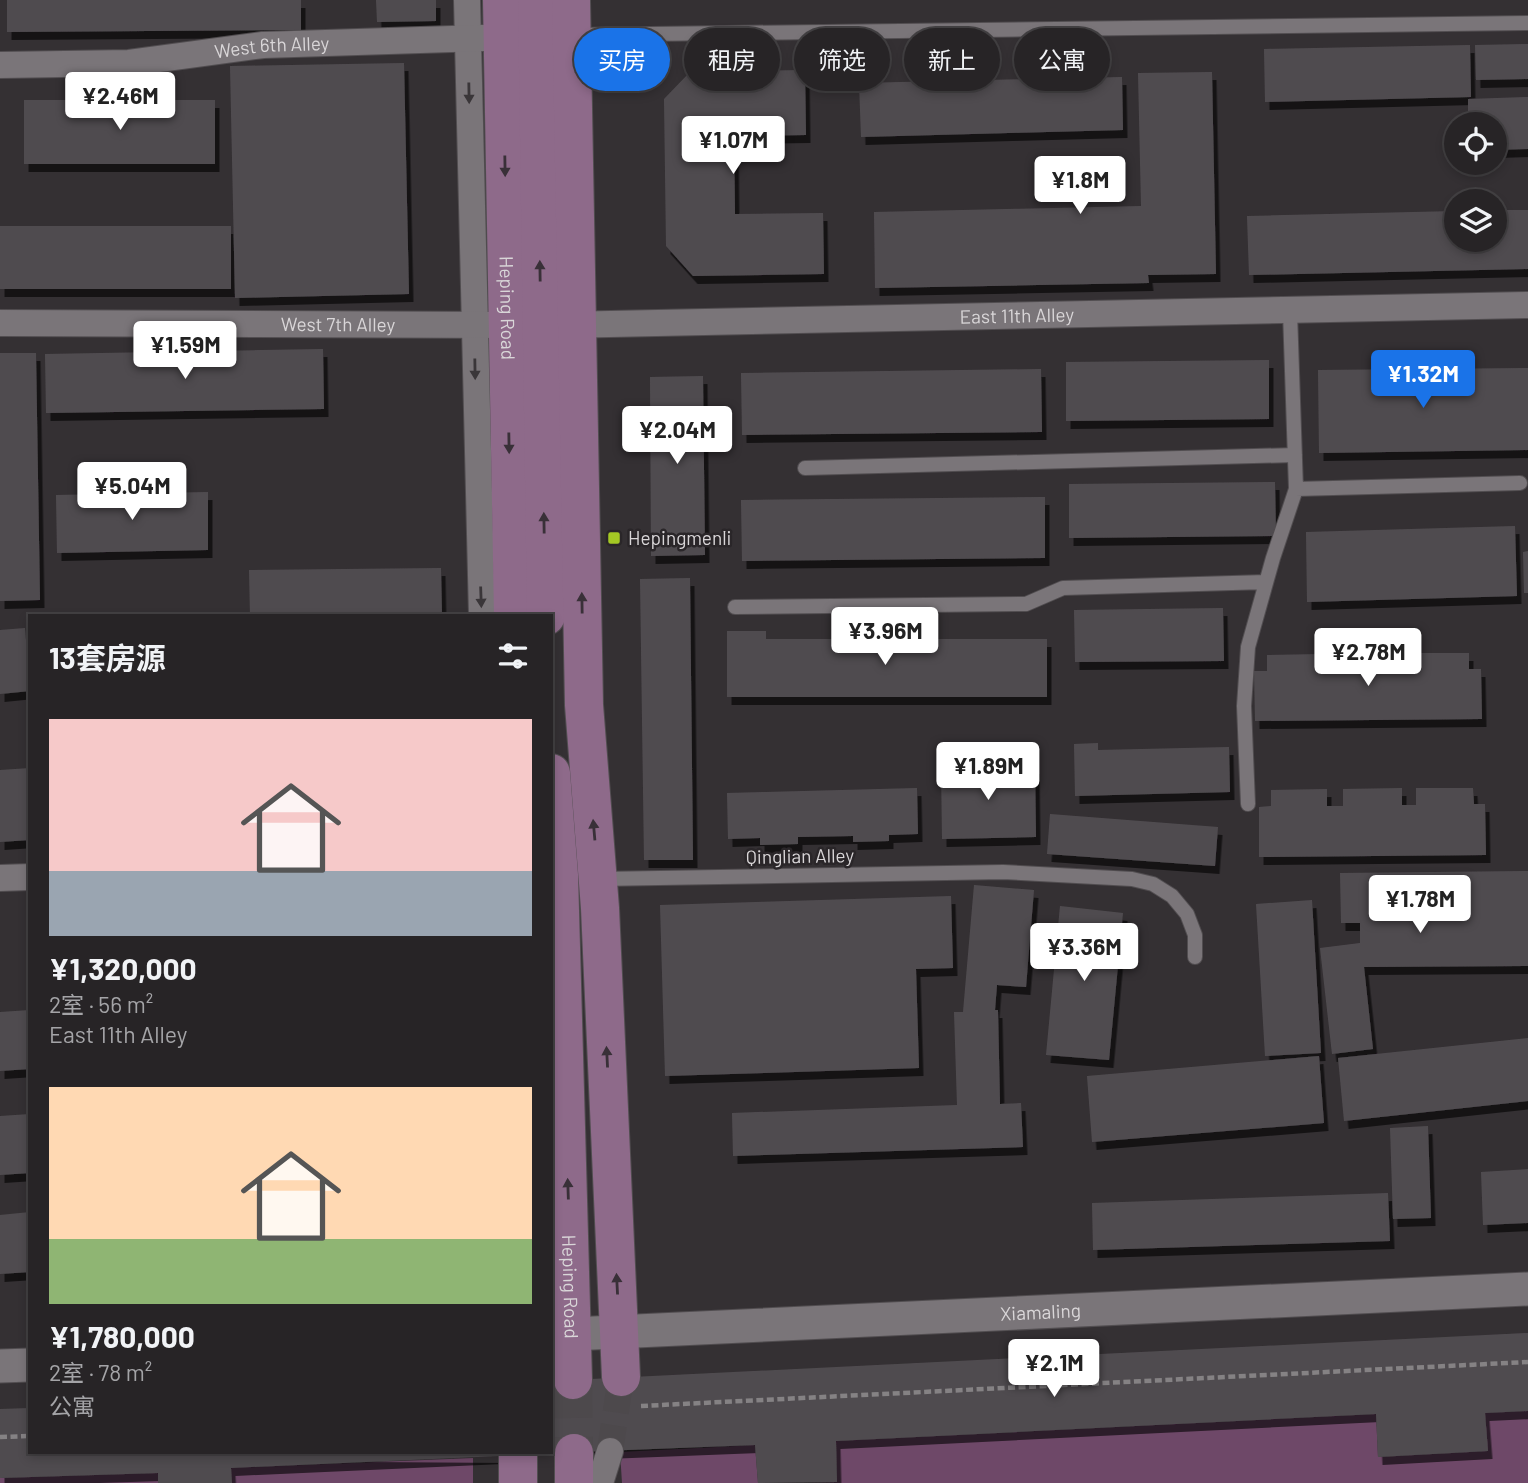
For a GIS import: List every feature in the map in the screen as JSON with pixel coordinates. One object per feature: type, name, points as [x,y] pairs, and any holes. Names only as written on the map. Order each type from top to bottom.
[{"type":"main road","name":"Heping Road","points":[[513,614],[533,24]]},
{"type":"main road","points":[[533,24],[524,325],[584,705],[598,879],[619,1331],[628,1392]]},
{"type":"main road","name":"Heping Road","points":[[524,325],[546,614]]},
{"type":"main road","name":"Heping Road","points":[[553,798],[559,875],[561,1334],[573,1380]]},
{"type":"street","points":[[467,0],[533,24]]},
{"type":"street","name":"West 6th Alley","points":[[0,65],[129,63],[263,45],[533,24]]},
{"type":"street","name":"East 11th Alley","points":[[524,325],[1290,312],[1528,305]]},
{"type":"street","name":"West 7th Alley","points":[[0,323],[524,325]]},
{"type":"street","points":[[482,614],[524,325]]},
{"type":"street","points":[[0,878],[28,877]]},
{"type":"street","name":"Xiamaling","points":[[561,1334],[1528,1289]]},
{"type":"street","points":[[0,1367],[28,1365]]},
{"type":"street","points":[[586,1462],[600,1483]]},
{"type":"lane","points":[[533,24],[1528,23]]},
{"type":"lane","points":[[1248,804],[1244,706],[1248,647],[1296,489],[1290,312]]},
{"type":"lane","points":[[805,468],[1295,455]]},
{"type":"lane","points":[[1296,489],[1520,483]]},
{"type":"lane","points":[[735,607],[1026,604],[1063,588],[1266,582]]},
{"type":"lane","name":"Qinglian Alley","points":[[598,879],[1003,872],[1132,879],[1153,884],[1172,896],[1186,914],[1195,934],[1195,957]]},
{"type":"path","points":[[628,1392],[1528,1362]]},
{"type":"path","points":[[0,1437],[28,1436]]},
{"type":"shaded area","points":[[1528,1411],[1528,1483],[810,1483],[837,1482],[836,1441],[1376,1414],[1378,1457],[1487,1451],[1485,1413]]},
{"type":"shaded area","points":[[755,1445],[758,1483],[622,1483],[620,1452]]},
{"type":"shaded area","points":[[473,1458],[473,1483],[232,1483],[231,1468]]},
{"type":"shaded area","points":[[158,1473],[158,1483],[0,1483],[0,1478]]},
{"type":"building","points":[[7,0],[301,0],[301,30],[7,32]]},
{"type":"building","points":[[376,0],[436,0],[436,21],[377,22]]},
{"type":"building","points":[[1528,44],[1528,79],[1476,80],[1475,45]]},
{"type":"building","points":[[1470,45],[1471,97],[1265,102],[1264,49]]},
{"type":"building","points":[[404,63],[409,294],[235,298],[230,66]]},
{"type":"building","points":[[780,70],[794,70],[794,91],[805,91],[806,135],[734,136],[735,214],[823,213],[824,274],[693,276],[666,246],[664,99],[684,78],[684,91],[780,91]]},
{"type":"building","points":[[1212,72],[1216,274],[1148,275],[1149,283],[875,288],[874,212],[1141,206],[1138,73]]},
{"type":"building","points":[[1110,77],[1122,77],[1123,130],[861,137],[859,91],[890,91],[890,82],[904,82],[904,91],[1000,91],[1000,80],[1014,79],[1014,91],[1110,91]]},
{"type":"building","points":[[1528,97],[1528,149],[1507,150],[1507,112],[1468,112],[1468,99]]},
{"type":"building","points":[[24,100],[215,100],[215,164],[24,164]]},
{"type":"building","points":[[1507,210],[1528,210],[1528,269],[1249,275],[1247,216],[1444,211],[1444,252],[1507,252]]},
{"type":"building","points":[[0,226],[231,226],[231,289],[0,289]]},
{"type":"building","points":[[323,349],[324,409],[46,413],[45,354]]},
{"type":"building","points":[[0,353],[36,353],[40,600],[0,601]]},
{"type":"building","points":[[1269,360],[1269,419],[1066,421],[1066,362]]},
{"type":"building","points":[[1528,368],[1528,450],[1319,453],[1318,370]]},
{"type":"building","points":[[1041,369],[1042,432],[742,435],[741,373]]},
{"type":"building","points":[[703,376],[705,555],[651,556],[650,377]]},
{"type":"building","points":[[1275,482],[1276,536],[1069,538],[1069,484]]},
{"type":"building","points":[[208,492],[208,550],[57,553],[56,495]]},
{"type":"building","points":[[1045,497],[1045,558],[742,561],[741,500]]},
{"type":"building","points":[[1515,526],[1517,596],[1307,602],[1306,532]]},
{"type":"building","points":[[1528,551],[1528,593],[1524,593],[1523,552]]},
{"type":"building","points":[[441,568],[442,614],[250,614],[249,570]]},
{"type":"building","points":[[690,578],[693,860],[644,860],[640,579]]},
{"type":"building","points":[[1223,608],[1224,661],[1075,662],[1074,610]]},
{"type":"building","points":[[25,628],[28,691],[0,694],[0,630]]},
{"type":"building","points":[[727,631],[766,631],[766,639],[1047,639],[1047,697],[727,697]]},
{"type":"building","points":[[1397,653],[1397,670],[1412,669],[1412,653],[1469,653],[1469,669],[1481,669],[1482,719],[1255,721],[1254,671],[1267,671],[1267,655],[1322,654],[1323,670],[1338,670],[1338,654]]},
{"type":"building","points":[[1098,743],[1098,750],[1229,747],[1230,792],[1075,796],[1074,744]]},
{"type":"building","points":[[1035,766],[1036,837],[942,839],[941,767]]},
{"type":"building","points":[[28,768],[28,840],[0,842],[0,770]]},
{"type":"building","points":[[917,788],[918,834],[889,835],[889,841],[853,842],[853,836],[798,837],[798,844],[760,845],[760,838],[728,839],[727,793]]},
{"type":"building","points":[[1402,788],[1402,805],[1416,805],[1416,788],[1473,788],[1474,804],[1485,804],[1486,855],[1259,857],[1259,807],[1271,806],[1271,790],[1327,789],[1327,806],[1343,806],[1343,789]]},
{"type":"building","points":[[1050,814],[1218,827],[1215,866],[1047,854]]},
{"type":"building","points":[[1528,871],[1528,966],[1364,967],[1373,1049],[1332,1054],[1320,948],[1360,943],[1360,923],[1341,923],[1340,873]]},
{"type":"building","points":[[974,885],[1034,890],[1026,987],[997,985],[995,1010],[998,1010],[1000,1104],[1021,1103],[1023,1147],[733,1156],[732,1113],[957,1105],[954,1012],[963,1012]]},
{"type":"building","points":[[951,896],[953,968],[916,969],[919,1068],[665,1076],[660,905]]},
{"type":"building","points":[[1312,900],[1321,1053],[1265,1056],[1256,904]]},
{"type":"building","points":[[1060,906],[1123,913],[1109,1060],[1046,1055]]},
{"type":"building","points":[[28,1010],[28,1069],[0,1071],[0,1012]]},
{"type":"building","points":[[1528,1038],[1528,1101],[1344,1121],[1338,1058]]},
{"type":"building","points":[[1319,1056],[1324,1123],[1092,1142],[1087,1076]]},
{"type":"building","points":[[28,1114],[28,1173],[0,1175],[0,1116]]},
{"type":"building","points":[[1428,1126],[1431,1218],[1393,1219],[1390,1128]]},
{"type":"building","points":[[1528,1169],[1528,1223],[1483,1225],[1481,1172]]},
{"type":"building","points":[[1388,1193],[1390,1241],[1093,1250],[1092,1203]]},
{"type":"building","points":[[28,1212],[28,1272],[0,1274],[0,1215]]},
{"type":"building","points":[[1528,1333],[1528,1411],[1485,1413],[1488,1451],[1378,1457],[1376,1414],[836,1441],[837,1482],[758,1483],[755,1445],[553,1453],[553,1381]]},
{"type":"building","points":[[28,1408],[28,1454],[519,1455],[231,1468],[232,1483],[158,1483],[158,1473],[0,1478],[0,1409]]},
{"type":"tunnel","points":[[610,1451],[621,1377]]},
{"type":"tunnel","points":[[573,1380],[574,1453]]},
{"type":"place","name":"Hepingmenli","points":[[614,538]]}]
